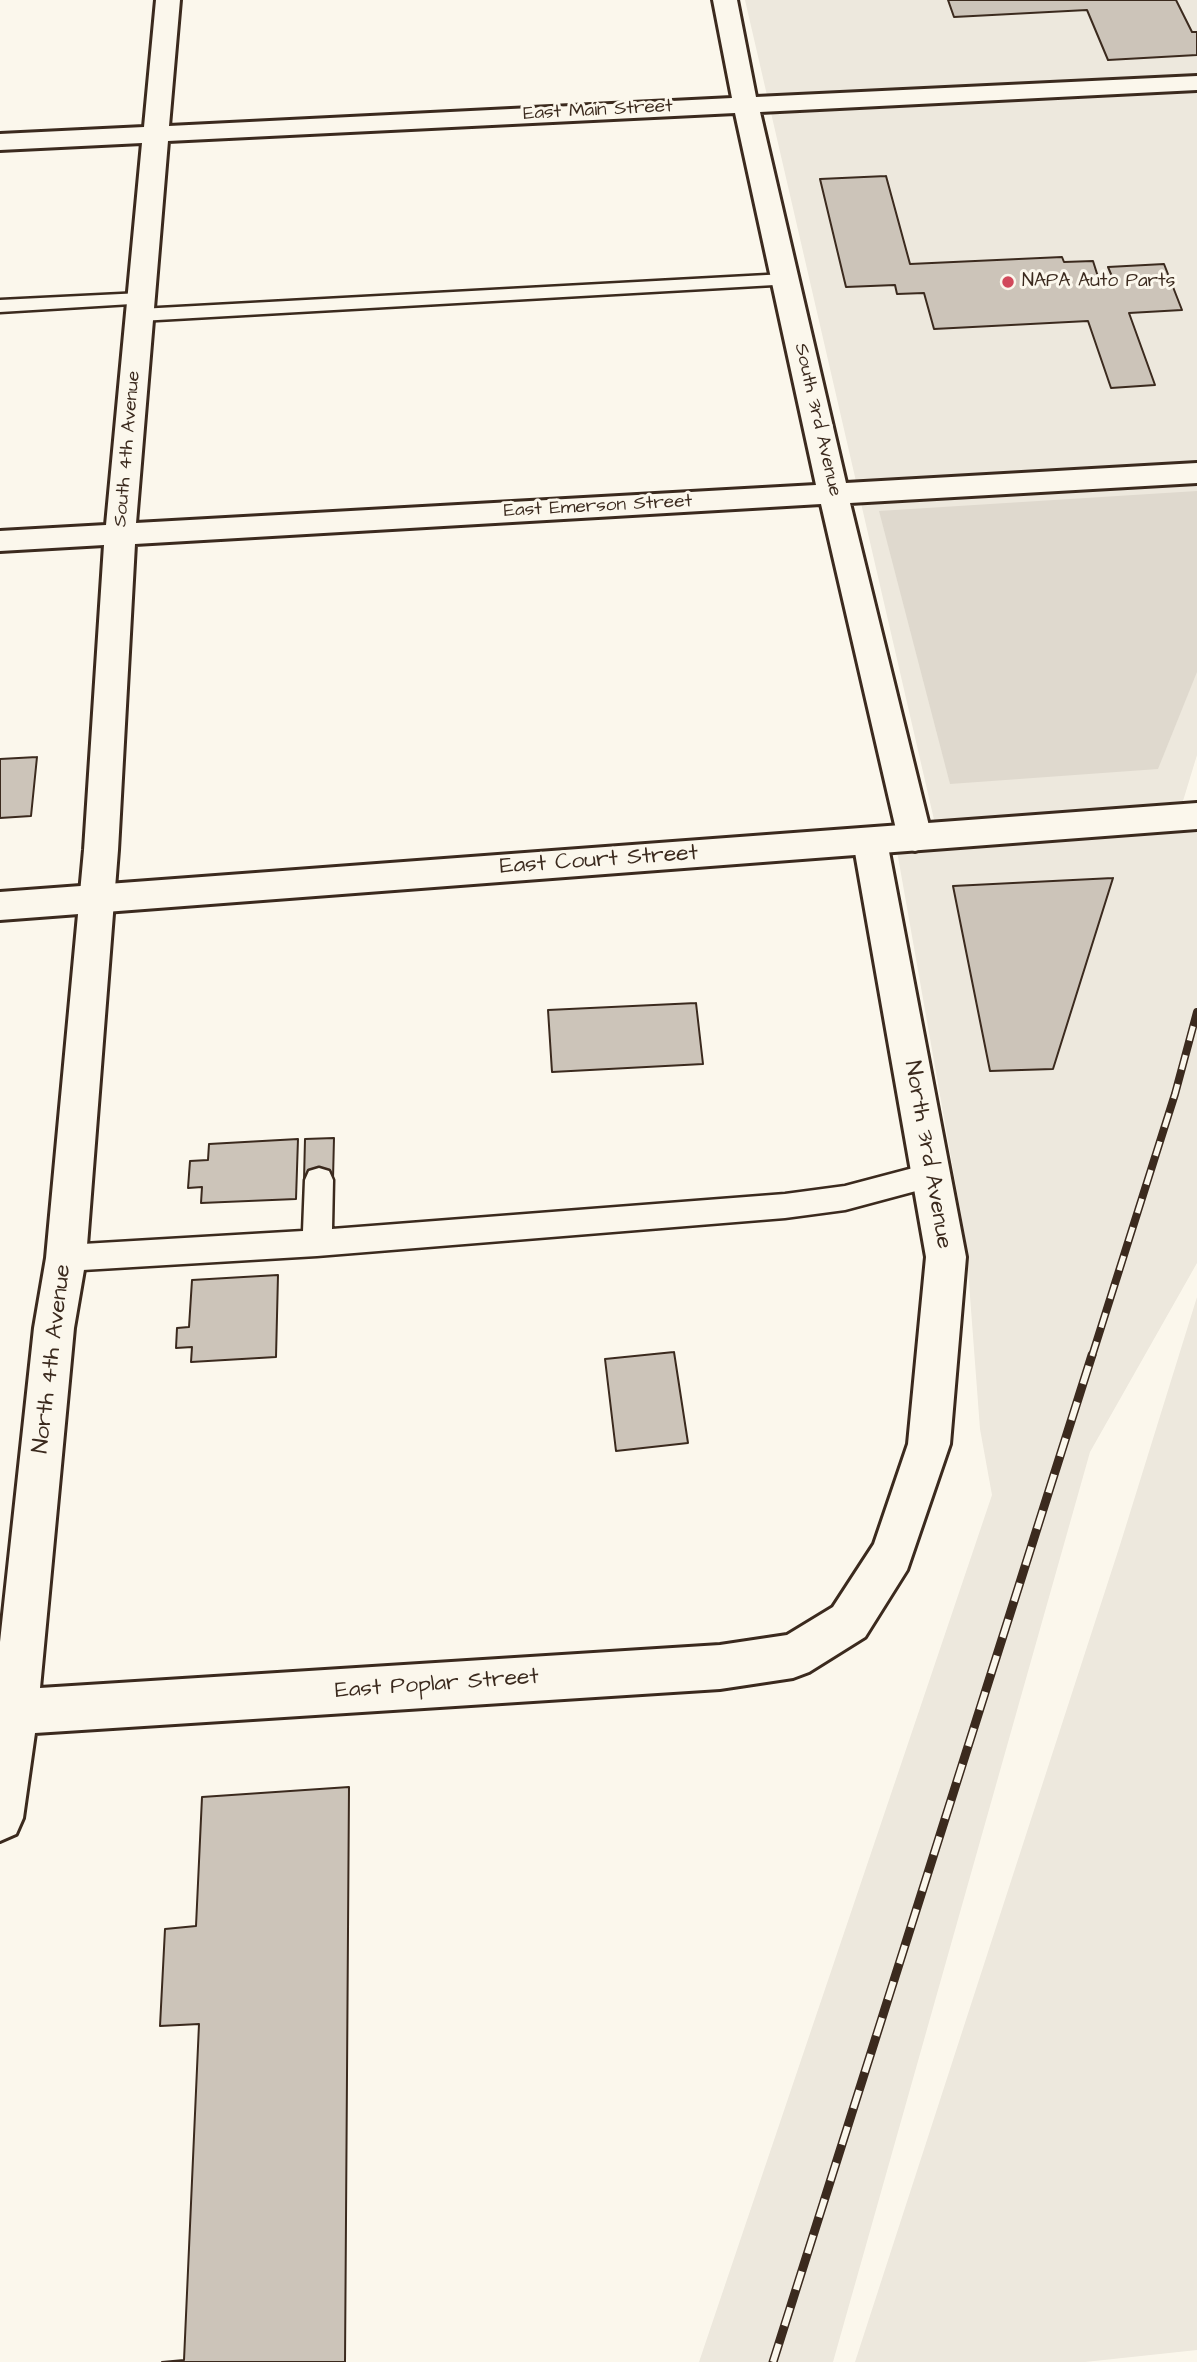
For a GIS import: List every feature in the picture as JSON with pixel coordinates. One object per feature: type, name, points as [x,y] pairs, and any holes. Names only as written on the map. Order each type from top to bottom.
[{"type":"street","name":"South 4th Avenue","points":[[94,899],[101,850],[120,534],[168,0]]},
{"type":"street","name":"South 3rd Avenue","points":[[725,0],[745,103],[833,493],[915,838]]},
{"type":"street","name":"East Main Street","points":[[0,142],[745,103],[1197,83]]},
{"type":"street","name":"East Emerson Street","points":[[0,541],[1197,473]]},
{"type":"street","name":"East Court Street","points":[[0,906],[1197,816]]},
{"type":"street","name":"North 3rd Avenue","points":[[849,1622],[892,1555],[929,1444],[946,1257],[870,841]]},
{"type":"street","name":"North 4th Avenue","points":[[0,1818],[15,1712],[54,1328],[66,1258],[94,899]]},
{"type":"street","name":"East Poplar Street","points":[[15,1712],[720,1667],[793,1656],[849,1622]]},
{"type":"lane","points":[[0,306],[140,307],[785,280]]},
{"type":"lane","points":[[66,1258],[317,1243],[785,1206],[845,1198],[932,1175]]},
{"type":"lane","points":[[317,1243],[319,1180]]},
{"type":"shaded area","points":[[745,0],[1197,0],[1197,755],[1183,801],[935,824]]},
{"type":"shaded area","points":[[1197,491],[1197,672],[1158,769],[950,784],[879,511]]},
{"type":"shaded area","points":[[1197,828],[1197,1263],[1090,1452],[833,2362],[699,2362],[992,1495],[980,1429],[966,1243],[897,851]]},
{"type":"shaded area","points":[[1197,1297],[1197,2350],[1085,2362],[855,2362],[1120,1545]]},
{"type":"building","points":[[948,0],[1176,0],[1192,32],[1197,32],[1197,55],[1108,60],[1087,10],[954,17]]},
{"type":"building","name":"NAPA Auto Parts","points":[[886,176],[910,264],[1062,257],[1064,262],[1093,261],[1099,280],[1113,279],[1108,267],[1164,264],[1182,310],[1129,313],[1155,385],[1111,388],[1088,321],[934,329],[924,293],[897,294],[895,285],[846,287],[820,179]]},
{"type":"building","points":[[37,757],[31,816],[0,818],[0,759]]},
{"type":"building","points":[[1113,878],[1053,1069],[990,1071],[953,886]]},
{"type":"building","points":[[696,1003],[703,1064],[552,1072],[548,1010]]},
{"type":"building","points":[[334,1138],[333,1179],[304,1180],[305,1139]]},
{"type":"building","points":[[298,1139],[296,1199],[201,1203],[202,1187],[188,1188],[190,1161],[208,1160],[209,1144]]},
{"type":"building","points":[[278,1275],[276,1357],[191,1362],[192,1347],[176,1348],[177,1328],[189,1327],[192,1280]]},
{"type":"building","points":[[674,1352],[688,1443],[616,1451],[605,1359]]},
{"type":"building","points":[[349,1787],[345,2362],[162,2362],[184,2360],[199,2024],[160,2026],[165,1929],[196,1926],[202,1797]]},
{"type":"railway","points":[[1092,1356],[1175,1094],[1197,1012]]},
{"type":"railway","points":[[773,2362],[1092,1355]]},
{"type":"place","name":"NAPA Auto Parts","points":[[1008,282]]}]
